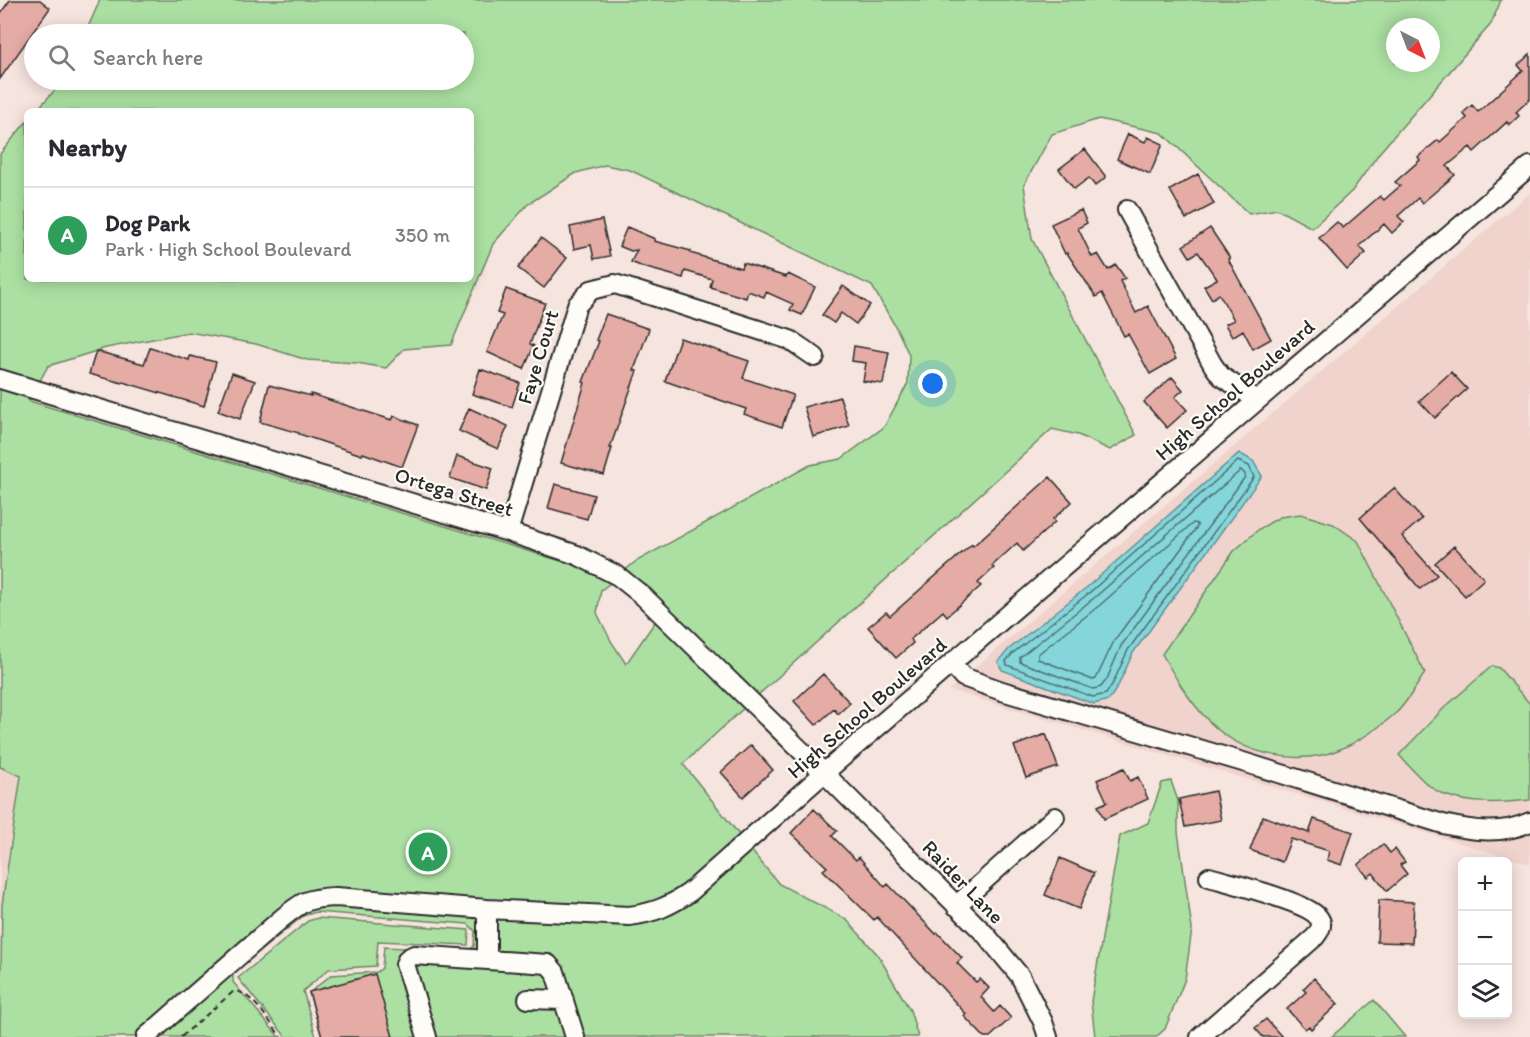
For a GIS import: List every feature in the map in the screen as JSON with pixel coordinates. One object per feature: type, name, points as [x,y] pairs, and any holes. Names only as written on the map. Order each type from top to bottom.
[{"type":"street","name":"High School Boulevard","points":[[146,1037],[281,919],[300,904],[313,898],[336,897],[487,909],[629,916],[652,913],[672,904],[690,891],[1530,166]]},
{"type":"street","points":[[1127,210],[1213,365],[1221,376],[1257,400]]},
{"type":"street","name":"Faye Court","points":[[508,532],[578,305],[591,290],[615,284],[790,340],[815,357]]},
{"type":"street","name":"Ortega Street","points":[[0,379],[508,532],[577,555],[618,576],[643,596],[824,773]]},
{"type":"street","points":[[952,664],[963,677],[1002,691],[1443,824],[1468,830],[1492,831],[1519,827],[1530,822]]},
{"type":"street","name":"Raider Lane","points":[[824,773],[986,935],[1020,976],[1048,1037]]},
{"type":"street","points":[[956,906],[1055,817]]},
{"type":"street","points":[[1200,1037],[1321,930],[1321,921],[1318,916],[1304,906],[1209,877]]},
{"type":"street","points":[[487,909],[487,960]]},
{"type":"street","points":[[427,1037],[405,964],[408,958],[414,955],[548,964],[555,972],[576,1037]]},
{"type":"street","points":[[528,999],[564,1000]]},
{"type":"path","points":[[182,1037],[234,991],[241,991],[249,997],[281,1037]]},
{"type":"shaded area","points":[[1530,193],[1530,864],[949,690]]},
{"type":"shaded area","points":[[0,767],[21,775],[2,905],[0,975]]},
{"type":"green space","points":[[100,0],[1501,0],[1491,24],[1380,152],[1352,191],[1312,228],[1277,209],[1249,214],[1162,133],[1099,119],[1052,134],[1024,185],[1032,239],[1136,435],[1110,450],[1078,435],[1052,429],[756,697],[623,572],[635,562],[810,465],[841,459],[884,427],[908,383],[909,355],[872,286],[630,170],[605,165],[576,173],[528,204],[493,244],[451,345],[404,349],[386,368],[357,363],[307,360],[256,344],[189,332],[106,348],[48,366],[38,384],[0,372],[0,154],[24,125],[24,282],[474,282],[474,108],[39,108],[55,90],[474,90],[474,24],[89,24]]},
{"type":"green space","points":[[0,386],[31,396],[29,401],[591,570],[613,581],[601,590],[597,613],[626,664],[657,619],[746,706],[683,764],[741,837],[668,898],[628,909],[335,890],[276,913],[134,1037],[0,1037],[2,905],[21,776],[0,767]]},
{"type":"green space","points":[[1301,514],[1333,524],[1358,541],[1425,673],[1400,709],[1368,734],[1346,747],[1323,755],[1290,757],[1258,751],[1243,745],[1216,728],[1186,693],[1162,654],[1234,551],[1259,529],[1280,517]]},
{"type":"green space","points":[[1492,666],[1499,668],[1530,704],[1530,800],[1476,802],[1445,795],[1426,783],[1399,755],[1444,708]]},
{"type":"green space","points":[[1171,781],[1178,801],[1178,832],[1192,929],[1185,979],[1165,1029],[1156,1037],[1095,1037],[1091,1001],[1120,836],[1148,823],[1162,783]]},
{"type":"green space","points":[[750,849],[779,884],[846,919],[878,955],[910,1010],[918,1037],[322,1037],[309,993],[331,975],[377,972],[382,968],[384,947],[469,951],[474,946],[475,931],[468,924],[316,912],[303,916],[233,973],[233,982],[279,1037],[157,1037],[286,925],[315,905],[336,904],[631,924],[656,920],[676,911]]},
{"type":"green space","points":[[318,918],[469,930],[468,945],[378,941],[376,966],[329,969],[303,991],[316,1037],[286,1037],[238,978],[308,921]]},
{"type":"green space","points":[[1374,1000],[1405,1037],[1331,1037]]},
{"type":"water","points":[[1239,453],[1253,461],[1262,476],[1133,653],[1109,700],[1094,704],[1002,670],[998,662],[1009,649],[1086,588]]},
{"type":"building","points":[[10,0],[40,0],[50,8],[39,24],[24,24],[24,45],[0,79],[0,14]]},
{"type":"building","points":[[1530,54],[1530,99],[1516,112],[1519,116],[1509,125],[1507,122],[1474,152],[1470,147],[1447,166],[1455,175],[1422,203],[1418,198],[1398,216],[1404,222],[1392,233],[1384,224],[1359,246],[1366,253],[1347,270],[1319,238],[1337,222],[1343,228],[1380,196],[1384,200],[1400,186],[1395,182],[1420,160],[1418,157],[1438,140],[1440,142],[1467,118],[1463,113],[1472,105],[1478,112],[1523,71],[1518,65]]},
{"type":"building","points":[[1128,134],[1145,142],[1148,137],[1163,144],[1150,174],[1117,159]]},
{"type":"building","points":[[1085,149],[1106,177],[1095,186],[1089,178],[1074,189],[1059,169]]},
{"type":"building","points":[[1198,174],[1214,204],[1186,219],[1170,190]]},
{"type":"building","points":[[1081,210],[1087,223],[1078,228],[1092,257],[1098,254],[1108,270],[1116,265],[1125,278],[1120,281],[1136,313],[1148,306],[1176,359],[1150,374],[1128,334],[1124,336],[1102,293],[1096,297],[1067,253],[1065,254],[1051,224]]},
{"type":"building","points":[[602,220],[610,256],[594,259],[591,245],[574,249],[570,227]]},
{"type":"building","points":[[627,227],[655,239],[654,241],[691,251],[690,253],[741,268],[743,263],[786,277],[788,274],[815,287],[802,315],[790,310],[793,304],[766,292],[764,297],[748,291],[746,298],[710,287],[712,279],[685,271],[683,278],[643,267],[631,262],[637,250],[631,251],[619,246]]},
{"type":"building","points":[[1210,228],[1230,258],[1228,259],[1271,339],[1253,349],[1243,330],[1232,337],[1225,324],[1234,320],[1219,294],[1212,299],[1204,286],[1217,279],[1198,252],[1190,257],[1183,246]]},
{"type":"building","points":[[541,238],[567,258],[544,288],[518,268]]},
{"type":"building","points":[[843,286],[870,305],[856,324],[841,313],[834,323],[822,315]]},
{"type":"building","points":[[506,289],[545,303],[530,344],[534,346],[524,369],[487,352],[503,315],[497,313]]},
{"type":"building","points":[[606,314],[649,329],[634,370],[637,371],[610,448],[612,448],[604,475],[561,463],[585,383],[583,382],[599,341],[596,340]]},
{"type":"building","points":[[680,338],[749,361],[743,378],[793,395],[782,427],[744,414],[746,409],[665,381]]},
{"type":"building","points":[[854,346],[889,352],[883,384],[863,381],[866,363],[852,361]]},
{"type":"building","points":[[150,348],[189,360],[190,356],[216,362],[204,406],[89,374],[96,351],[144,364]]},
{"type":"building","points":[[480,369],[520,383],[512,407],[472,394]]},
{"type":"building","points":[[1451,372],[1467,389],[1435,418],[1419,401]]},
{"type":"building","points":[[232,373],[255,381],[240,419],[218,411]]},
{"type":"building","points":[[1172,377],[1183,390],[1175,397],[1187,410],[1167,428],[1144,402]]},
{"type":"building","points":[[269,385],[311,396],[311,394],[392,420],[394,416],[418,425],[402,467],[260,422]]},
{"type":"building","points":[[840,397],[849,426],[813,437],[804,407]]},
{"type":"building","points":[[469,408],[508,426],[498,449],[459,431]]},
{"type":"building","points":[[457,456],[493,468],[486,490],[450,478]]},
{"type":"building","points":[[1050,477],[1072,502],[1053,519],[1055,522],[1023,551],[1017,543],[992,566],[994,568],[978,583],[981,586],[947,616],[943,611],[911,639],[913,643],[896,658],[868,627],[886,612],[890,616]]},
{"type":"building","points":[[555,484],[594,495],[587,519],[548,508]]},
{"type":"building","points":[[1394,488],[1422,519],[1402,536],[1437,575],[1420,589],[1360,518]]},
{"type":"building","points":[[1454,546],[1484,579],[1465,596],[1435,563]]},
{"type":"building","points":[[823,674],[850,703],[838,714],[834,709],[816,725],[794,701]]},
{"type":"building","points":[[1046,734],[1058,767],[1026,778],[1014,746]]},
{"type":"building","points":[[751,745],[773,770],[743,797],[721,772]]},
{"type":"building","points":[[1124,768],[1130,781],[1138,777],[1148,799],[1104,819],[1098,806],[1107,802],[1097,780]]},
{"type":"building","points":[[1215,791],[1221,820],[1185,827],[1179,799]]},
{"type":"building","points":[[814,809],[837,831],[832,836],[856,860],[859,857],[885,887],[888,884],[936,934],[938,933],[962,958],[957,963],[976,982],[980,979],[989,988],[981,997],[994,1012],[1000,1006],[1011,1018],[990,1037],[984,1037],[964,1016],[966,1014],[877,917],[874,920],[823,870],[827,867],[791,833]]},
{"type":"building","points":[[1263,816],[1309,833],[1314,819],[1353,832],[1342,865],[1327,860],[1329,851],[1291,839],[1282,862],[1250,850]]},
{"type":"building","points":[[1383,844],[1390,853],[1395,849],[1405,862],[1400,865],[1407,874],[1387,891],[1373,873],[1368,877],[1358,865]]},
{"type":"building","points":[[1060,858],[1094,873],[1079,909],[1045,895]]},
{"type":"building","points":[[1379,900],[1414,902],[1412,943],[1377,942]]},
{"type":"building","points":[[375,974],[393,1037],[322,1037],[309,992]]},
{"type":"building","points":[[1314,978],[1338,1004],[1311,1029],[1309,1026],[1305,1029],[1287,1009],[1306,992],[1303,989]]},
{"type":"building","points":[[1266,1019],[1282,1037],[1263,1037],[1255,1028]]},
{"type":"place","name":"Dog Park","points":[[428,852]]}]
